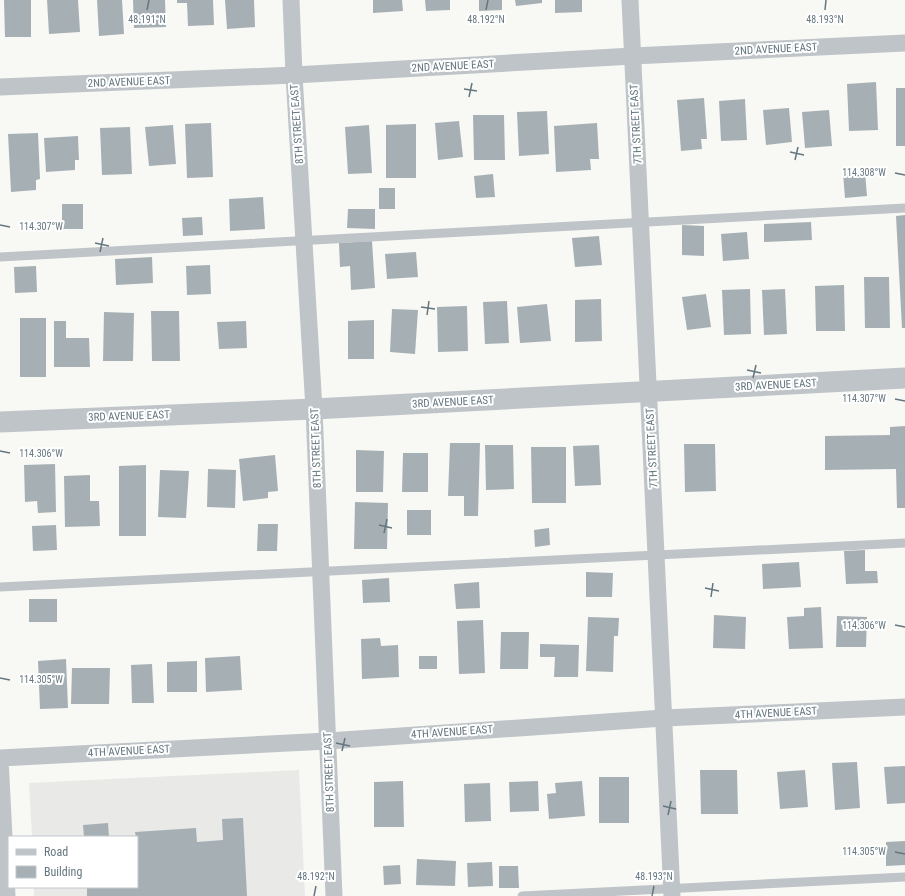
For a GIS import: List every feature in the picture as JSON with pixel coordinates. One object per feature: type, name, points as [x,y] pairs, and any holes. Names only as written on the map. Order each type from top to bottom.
[{"type":"street","name":"8TH STREET EAST","points":[[291,0],[294,75],[314,409],[334,896]]},
{"type":"street","name":"7TH STREET EAST","points":[[630,0],[672,893]]},
{"type":"street","name":"2ND AVENUE EAST","points":[[0,87],[294,75],[633,56],[905,43]]},
{"type":"street","name":"3RD AVENUE EAST","points":[[0,422],[314,409],[905,378]]},
{"type":"street","name":"4TH AVENUE EAST","points":[[0,758],[328,740],[664,718],[905,707]]},
{"type":"street","points":[[0,758],[7,896]]},
{"type":"lane","points":[[0,257],[905,208]]},
{"type":"lane","points":[[0,587],[905,544]]},
{"type":"lane","points":[[522,896],[672,893],[905,877]]},
{"type":"shaded area","points":[[299,770],[305,896],[34,896],[34,888],[138,888],[138,836],[32,836],[29,783]]},
{"type":"building","points":[[4,0],[31,0],[31,37],[5,37]]},
{"type":"building","points":[[47,0],[78,0],[80,32],[49,34]]},
{"type":"building","points":[[97,0],[122,0],[124,34],[99,36]]},
{"type":"building","points":[[133,0],[165,0],[166,27],[134,28]]},
{"type":"building","points":[[177,0],[213,0],[214,25],[188,26],[187,3],[177,3]]},
{"type":"building","points":[[225,0],[254,0],[255,27],[227,29]]},
{"type":"building","points":[[373,0],[402,0],[403,11],[373,13]]},
{"type":"building","points":[[425,0],[450,0],[450,10],[426,11]]},
{"type":"building","points":[[479,0],[502,0],[502,10],[479,11]]},
{"type":"building","points":[[515,0],[542,0],[542,3],[516,6]]},
{"type":"building","points":[[555,0],[582,0],[582,12],[555,13]]},
{"type":"building","points":[[876,82],[878,130],[849,131],[847,84]]},
{"type":"building","points":[[896,88],[905,88],[905,146],[896,146]]},
{"type":"building","points":[[704,98],[707,139],[701,139],[702,149],[681,151],[677,100]]},
{"type":"building","points":[[745,99],[747,140],[721,141],[719,101]]},
{"type":"building","points":[[789,108],[792,142],[766,145],[763,110]]},
{"type":"building","points":[[829,110],[832,146],[805,148],[802,112]]},
{"type":"building","points":[[547,111],[549,154],[519,156],[517,112]]},
{"type":"building","points":[[473,115],[504,115],[505,160],[474,160]]},
{"type":"building","points":[[459,121],[463,157],[438,160],[435,123]]},
{"type":"building","points":[[211,123],[213,177],[187,178],[185,124]]},
{"type":"building","points":[[597,123],[599,159],[590,159],[591,170],[556,172],[554,126]]},
{"type":"building","points":[[416,124],[416,178],[386,178],[386,125]]},
{"type":"building","points":[[173,125],[176,164],[149,166],[145,127]]},
{"type":"building","points":[[369,125],[372,173],[348,174],[345,127]]},
{"type":"building","points":[[130,127],[132,174],[102,175],[100,128]]},
{"type":"building","points":[[38,133],[40,179],[36,180],[36,190],[11,192],[8,134]]},
{"type":"building","points":[[78,136],[79,160],[75,160],[75,170],[46,172],[44,138]]},
{"type":"building","points":[[865,172],[867,196],[845,198],[843,173]]},
{"type":"building","points":[[493,174],[495,197],[476,198],[474,176]]},
{"type":"building","points":[[379,188],[395,188],[395,209],[379,209]]},
{"type":"building","points":[[263,197],[265,229],[230,231],[229,199]]},
{"type":"building","points":[[62,204],[83,204],[83,229],[62,229]]},
{"type":"building","points":[[348,209],[375,209],[375,229],[347,228]]},
{"type":"building","points":[[905,215],[905,328],[902,328],[896,216]]},
{"type":"building","points":[[202,217],[203,235],[183,236],[182,218]]},
{"type":"building","points":[[811,222],[812,240],[764,242],[764,224]]},
{"type":"building","points":[[682,225],[704,226],[704,256],[682,255]]},
{"type":"building","points":[[747,232],[749,259],[723,261],[721,234]]},
{"type":"building","points":[[599,236],[602,265],[575,267],[572,238]]},
{"type":"building","points":[[372,241],[375,288],[351,290],[350,266],[340,267],[339,243]]},
{"type":"building","points":[[416,252],[418,277],[387,279],[385,254]]},
{"type":"building","points":[[152,257],[153,283],[116,285],[115,259]]},
{"type":"building","points":[[210,265],[211,294],[187,295],[186,266]]},
{"type":"building","points":[[36,266],[37,292],[15,293],[14,267]]},
{"type":"building","points":[[864,277],[889,277],[890,328],[865,328]]},
{"type":"building","points":[[844,285],[845,331],[816,331],[815,286]]},
{"type":"building","points":[[750,289],[751,334],[724,335],[722,290]]},
{"type":"building","points":[[785,289],[787,334],[764,335],[762,290]]},
{"type":"building","points":[[706,294],[711,327],[687,330],[682,297]]},
{"type":"building","points":[[601,299],[602,341],[575,342],[575,300]]},
{"type":"building","points":[[507,301],[509,343],[485,344],[483,302]]},
{"type":"building","points":[[547,304],[551,341],[520,343],[517,307]]},
{"type":"building","points":[[467,306],[468,351],[438,352],[437,307]]},
{"type":"building","points":[[392,309],[418,310],[415,354],[390,352]]},
{"type":"building","points":[[151,311],[179,311],[180,361],[152,361]]},
{"type":"building","points":[[104,312],[134,313],[133,361],[103,361]]},
{"type":"building","points":[[20,318],[46,318],[46,377],[20,377]]},
{"type":"building","points":[[374,320],[374,359],[348,359],[348,321]]},
{"type":"building","points":[[54,321],[66,321],[66,338],[89,338],[90,367],[54,367]]},
{"type":"building","points":[[246,321],[247,348],[219,349],[217,322]]},
{"type":"building","points":[[905,426],[905,508],[897,508],[896,469],[825,470],[825,436],[890,435],[890,427]]},
{"type":"building","points":[[450,443],[480,443],[478,516],[464,516],[464,496],[448,496]]},
{"type":"building","points":[[684,444],[715,444],[716,491],[685,492]]},
{"type":"building","points":[[485,445],[513,445],[514,489],[486,490]]},
{"type":"building","points":[[599,445],[601,485],[575,486],[573,446]]},
{"type":"building","points":[[531,447],[566,447],[566,503],[532,503]]},
{"type":"building","points":[[356,450],[384,451],[383,492],[356,492]]},
{"type":"building","points":[[403,453],[428,453],[428,492],[402,492]]},
{"type":"building","points":[[275,455],[278,491],[268,492],[268,498],[243,501],[239,459]]},
{"type":"building","points":[[55,464],[56,512],[38,513],[37,501],[25,502],[24,465]]},
{"type":"building","points":[[146,465],[146,536],[119,536],[119,466]]},
{"type":"building","points":[[208,469],[236,470],[235,508],[207,507]]},
{"type":"building","points":[[160,470],[189,471],[186,518],[158,517]]},
{"type":"building","points":[[90,475],[90,501],[99,501],[100,526],[65,527],[64,476]]},
{"type":"building","points":[[355,502],[388,503],[387,549],[354,549]]},
{"type":"building","points":[[407,510],[431,510],[431,535],[407,535]]},
{"type":"building","points":[[258,524],[278,524],[277,551],[257,551]]},
{"type":"building","points":[[56,525],[57,550],[33,551],[32,526]]},
{"type":"building","points":[[549,528],[550,545],[535,547],[534,530]]},
{"type":"building","points":[[865,550],[865,571],[877,571],[878,583],[846,584],[844,551]]},
{"type":"building","points":[[799,562],[801,587],[763,589],[762,564]]},
{"type":"building","points":[[586,572],[613,573],[612,597],[586,597]]},
{"type":"building","points":[[389,578],[390,602],[363,603],[362,580]]},
{"type":"building","points":[[479,582],[480,608],[456,609],[454,584]]},
{"type":"building","points":[[29,599],[57,599],[57,622],[29,622]]},
{"type":"building","points":[[821,607],[823,648],[789,649],[787,617],[804,616],[804,608]]},
{"type":"building","points":[[714,615],[746,617],[745,649],[713,648]]},
{"type":"building","points":[[837,616],[867,617],[866,647],[836,647]]},
{"type":"building","points":[[588,617],[619,618],[618,636],[614,636],[613,672],[586,671]]},
{"type":"building","points":[[483,620],[485,673],[459,674],[457,621]]},
{"type":"building","points":[[501,632],[529,632],[528,669],[500,669]]},
{"type":"building","points":[[380,638],[381,646],[398,645],[399,677],[362,679],[361,639]]},
{"type":"building","points":[[540,644],[579,645],[578,677],[554,677],[555,657],[540,657]]},
{"type":"building","points":[[240,656],[242,690],[206,692],[205,658]]},
{"type":"building","points":[[419,656],[437,656],[437,669],[419,669]]},
{"type":"building","points":[[66,659],[68,708],[40,709],[38,661]]},
{"type":"building","points":[[197,661],[197,692],[167,692],[167,662]]},
{"type":"building","points":[[152,664],[154,703],[132,703],[131,665]]},
{"type":"building","points":[[72,668],[110,668],[109,704],[71,704]]},
{"type":"building","points":[[857,762],[860,808],[835,810],[832,763]]},
{"type":"building","points":[[905,766],[905,803],[887,804],[884,767]]},
{"type":"building","points":[[700,770],[737,770],[738,814],[701,814]]},
{"type":"building","points":[[805,770],[808,807],[780,809],[777,772]]},
{"type":"building","points":[[599,777],[629,777],[629,823],[599,823]]},
{"type":"building","points":[[403,781],[404,827],[374,827],[374,782]]},
{"type":"building","points":[[538,781],[539,811],[510,812],[509,782]]},
{"type":"building","points":[[582,781],[585,816],[549,819],[547,794],[556,793],[555,783]]},
{"type":"building","points":[[490,783],[491,821],[465,822],[464,784]]},
{"type":"building","points":[[243,818],[247,896],[87,896],[87,888],[138,888],[138,836],[136,836],[135,832],[196,828],[197,842],[223,840],[222,819]]},
{"type":"building","points":[[108,823],[109,836],[84,836],[83,825]]},
{"type":"building","points":[[905,841],[905,865],[886,866],[886,842]]},
{"type":"building","points":[[417,859],[456,861],[455,886],[416,885]]},
{"type":"building","points":[[492,862],[493,886],[468,887],[467,863]]},
{"type":"building","points":[[400,865],[401,884],[384,885],[383,866]]},
{"type":"building","points":[[499,866],[518,866],[519,888],[499,888]]}]
